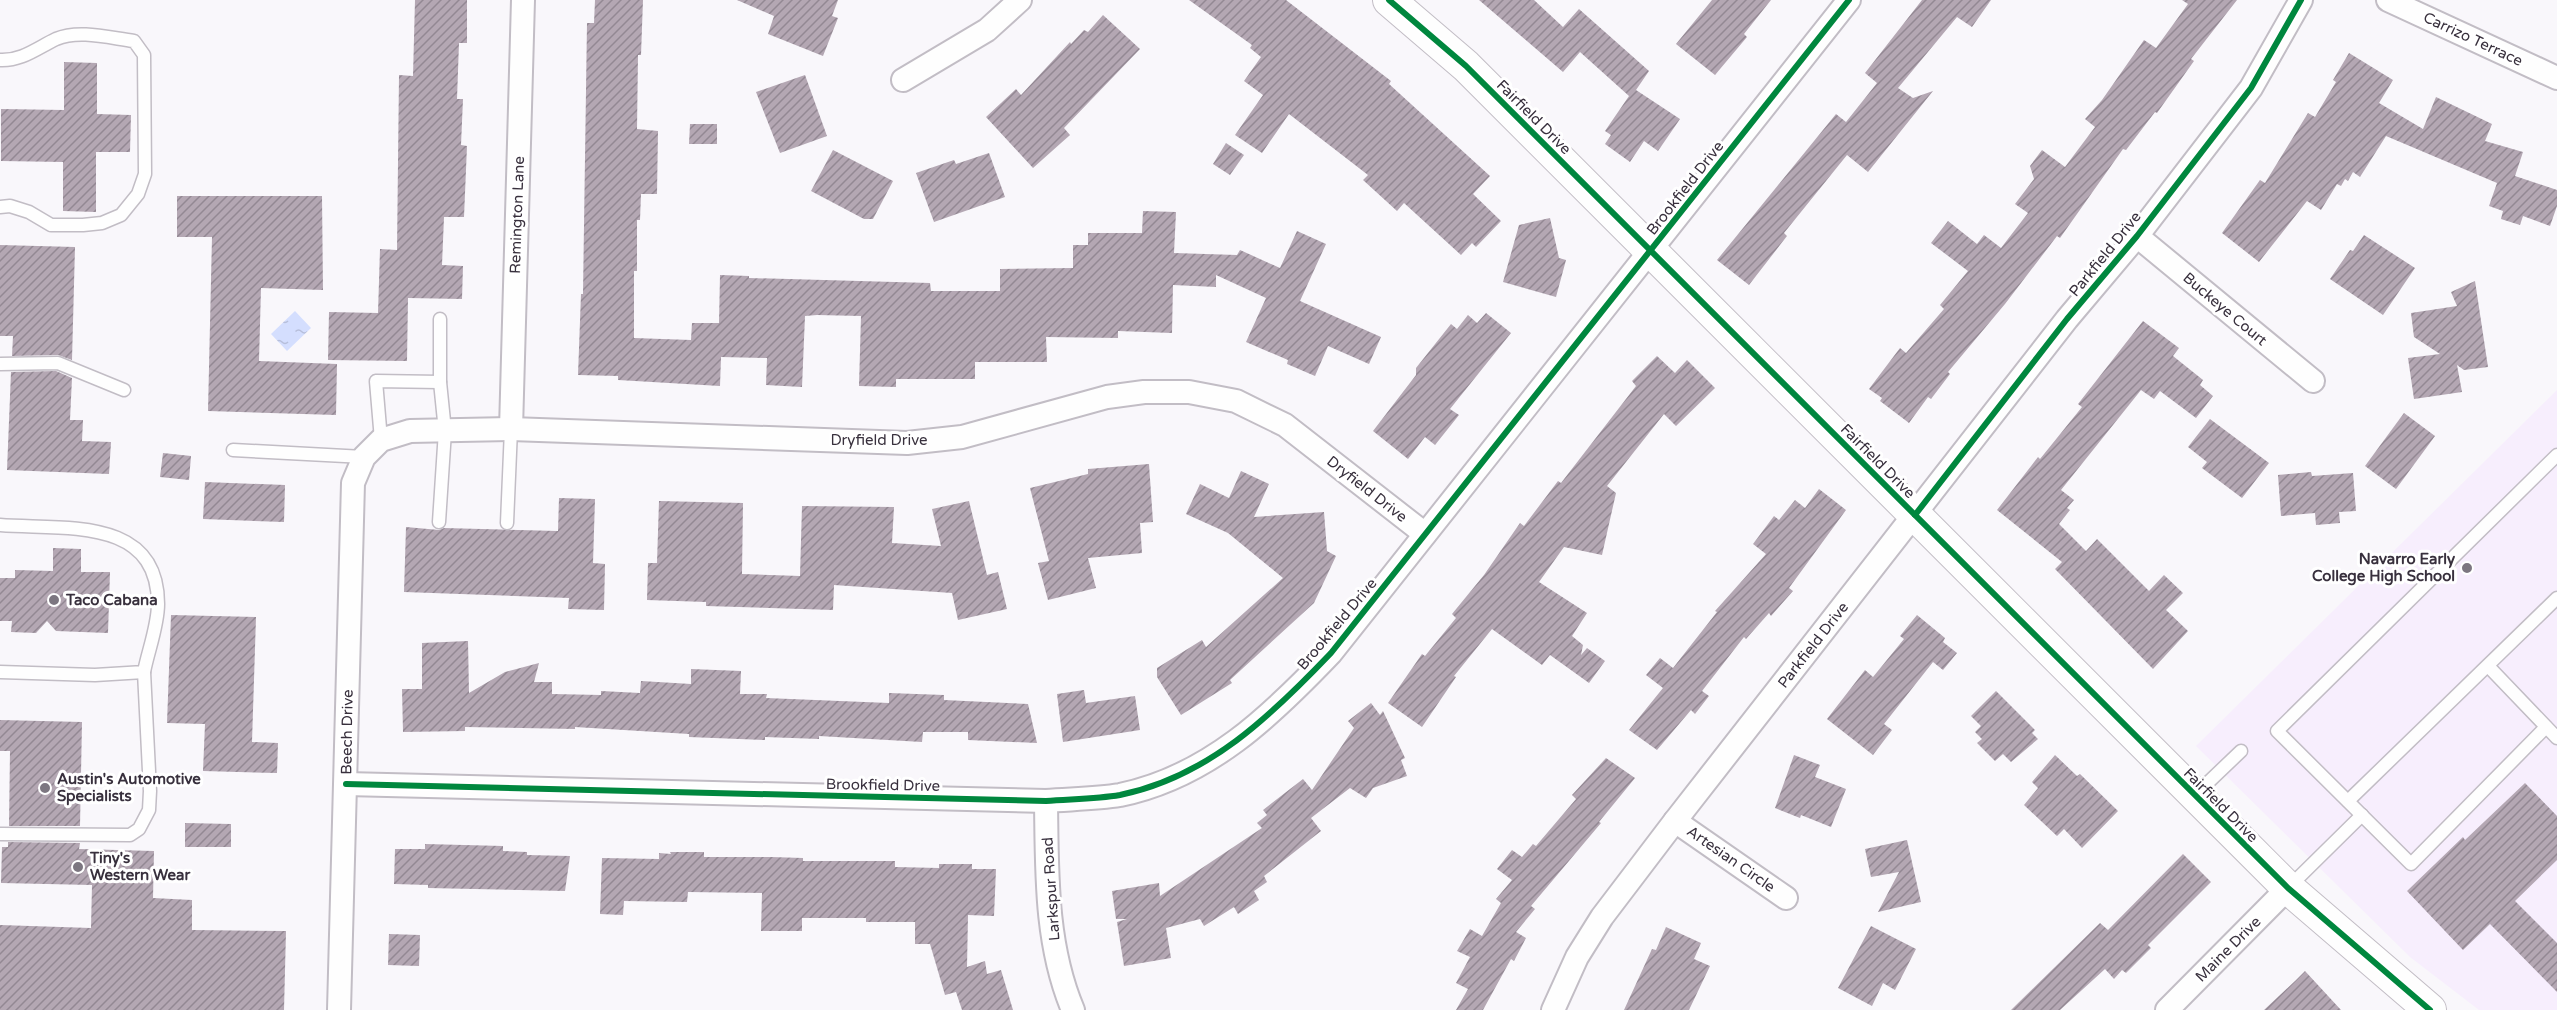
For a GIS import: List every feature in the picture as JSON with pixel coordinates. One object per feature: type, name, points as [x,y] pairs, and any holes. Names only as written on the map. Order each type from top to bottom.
[{"type":"street","name":"Remington Lane","points":[[511,429],[524,0]]},
{"type":"street","points":[[903,80],[987,30],[1020,0]]},
{"type":"street","name":"Brookfield Drive","points":[[346,784],[1046,801],[1120,795],[1174,778],[1213,757],[1256,727],[1331,653],[1849,0]]},
{"type":"street","name":"Parkfield Drive","points":[[1553,1010],[1577,957],[1596,927],[1675,821],[2067,319],[2137,236],[2251,88],[2301,0]]},
{"type":"street","name":"Carrizo Terrace","points":[[2388,0],[2557,78]]},
{"type":"street","name":"Fairfield Drive","points":[[1399,3],[1466,66],[2288,888],[2430,1010]]},
{"type":"street","name":"Buckeye Court","points":[[2137,236],[2313,381]]},
{"type":"street","name":"Dryfield Drive","points":[[364,457],[381,440],[410,431],[444,430],[511,429],[907,443],[962,437],[1107,397],[1144,392],[1189,392],[1236,401],[1285,425],[1425,534]]},
{"type":"street","name":"Beech Drive","points":[[339,1010],[353,483],[364,457]]},
{"type":"street","name":"Larkspur Road","points":[[1046,801],[1047,872],[1052,938],[1066,994],[1073,1010]]},
{"type":"street","name":"Artesian Circle","points":[[1675,821],[1786,898]]},
{"type":"street","name":"Maine Drive","points":[[2167,1010],[2288,888]]},
{"type":"lane","points":[[0,60],[33,53],[56,39],[74,35],[134,40],[144,55],[145,115],[145,174],[138,194],[121,215],[102,223],[51,225],[29,212],[10,206],[0,207]]},
{"type":"lane","points":[[439,522],[444,430],[440,382],[440,319]]},
{"type":"lane","points":[[0,364],[58,363],[124,390]]},
{"type":"lane","points":[[381,440],[376,381],[440,382]]},
{"type":"lane","points":[[507,523],[511,429]]},
{"type":"lane","points":[[233,450],[364,457]]},
{"type":"lane","points":[[2546,727],[2411,864],[2277,730],[2557,454]]},
{"type":"lane","points":[[0,525],[97,530],[118,536],[139,552],[152,568],[158,605],[144,672],[150,791],[147,816],[139,829],[130,835],[0,834]]},
{"type":"lane","points":[[2348,801],[2557,598]]},
{"type":"lane","points":[[2488,666],[2557,738]]},
{"type":"lane","points":[[0,672],[95,675],[144,672]]},
{"type":"lane","points":[[2195,795],[2241,751]]},
{"type":"lane","points":[[2288,888],[2362,815]]},
{"type":"shaded area","name":"Navarro Early College High School","points":[[2557,390],[2557,1010],[2479,1010],[2410,957],[2196,746]]},
{"type":"water","points":[[295,311],[311,328],[287,351],[271,334]]},
{"type":"building","points":[[415,0],[467,0],[467,43],[459,43],[457,99],[463,99],[461,145],[467,146],[464,217],[444,217],[442,265],[463,266],[462,299],[408,298],[407,361],[328,360],[329,312],[378,313],[380,249],[397,250],[399,75],[413,76]]},
{"type":"building","points":[[595,0],[643,0],[641,55],[638,55],[637,129],[658,131],[657,194],[641,194],[640,220],[637,220],[637,271],[634,271],[634,338],[691,340],[692,323],[719,323],[720,275],[749,276],[749,278],[930,283],[931,291],[1000,291],[1000,269],[1073,268],[1073,245],[1088,245],[1088,233],[1142,233],[1143,211],[1176,212],[1174,253],[1237,255],[1240,250],[1280,268],[1297,231],[1326,244],[1300,301],[1381,337],[1369,364],[1328,346],[1315,376],[1287,364],[1288,360],[1246,342],[1266,298],[1216,275],[1216,287],[1173,285],[1172,333],[1118,331],[1118,338],[1046,337],[1047,362],[975,362],[975,379],[896,379],[896,387],[859,386],[861,316],[817,315],[805,316],[802,387],[766,385],[767,358],[721,357],[720,386],[618,380],[618,376],[578,375],[581,294],[583,294],[587,23],[594,23]]},
{"type":"building","points":[[737,0],[838,0],[832,16],[838,18],[823,56],[768,34],[774,16]]},
{"type":"building","points":[[1189,0],[1286,0],[1391,81],[1389,84],[1490,176],[1473,194],[1501,221],[1476,247],[1472,243],[1461,255],[1404,203],[1397,211],[1363,180],[1368,175],[1289,114],[1262,153],[1235,135],[1263,95],[1244,81],[1261,57],[1250,48],[1252,45]]},
{"type":"building","points":[[1479,0],[1534,0],[1563,27],[1579,9],[1649,71],[1636,90],[1680,119],[1658,151],[1644,141],[1630,162],[1605,144],[1611,135],[1605,131],[1629,96],[1580,52],[1563,72]]},
{"type":"building","points":[[1712,0],[1771,0],[1744,34],[1747,37],[1715,75],[1676,44]]},
{"type":"building","points":[[1922,0],[1991,0],[1972,27],[1957,17],[1898,88],[1913,98],[1933,91],[1868,172],[1847,155],[1784,233],[1787,236],[1749,285],[1717,260],[1836,114],[1846,122],[1877,83],[1865,73]]},
{"type":"building","points":[[2182,0],[2237,0],[2191,59],[2194,61],[2157,113],[2155,112],[2126,150],[2123,149],[2060,238],[2057,236],[2005,304],[1948,372],[1950,374],[1931,399],[1928,397],[1909,423],[1880,401],[1882,398],[1869,389],[1900,348],[1906,353],[1944,309],[1940,305],[1968,271],[1931,243],[1948,221],[1977,244],[1984,235],[2001,248],[2028,213],[2015,204],[2034,179],[2030,166],[2042,150],[2065,167],[2095,127],[2085,119],[2102,100],[2144,40],[2156,48],[2188,4]]},
{"type":"building","points":[[1103,15],[1140,49],[1064,128],[1070,135],[1033,168],[986,117],[1016,89],[1021,95],[1070,42],[1071,44],[1084,30],[1088,32]]},
{"type":"building","points":[[2349,53],[2393,80],[2379,103],[2423,129],[2436,97],[2492,124],[2485,141],[2523,152],[2515,176],[2557,190],[2557,206],[2550,226],[2523,216],[2520,225],[2501,219],[2503,211],[2489,206],[2497,183],[2386,136],[2360,177],[2353,172],[2348,181],[2345,179],[2341,186],[2337,184],[2321,210],[2307,201],[2259,262],[2222,233],[2260,180],[2265,183],[2308,113],[2315,117],[2336,82],[2333,80]]},
{"type":"building","points":[[64,62],[97,63],[97,114],[131,115],[130,152],[96,152],[96,212],[63,211],[63,162],[1,161],[1,109],[64,110]]},
{"type":"building","points":[[805,75],[827,136],[780,153],[756,92]]},
{"type":"building","points":[[690,124],[717,124],[717,144],[689,144]]},
{"type":"building","points":[[1226,143],[1244,155],[1230,175],[1213,164]]},
{"type":"building","points":[[833,150],[893,181],[873,219],[864,219],[811,191]]},
{"type":"building","points":[[989,153],[1005,197],[934,222],[916,173],[954,160],[956,164]]},
{"type":"building","points":[[177,196],[322,196],[323,290],[261,288],[259,361],[337,364],[336,415],[208,411],[212,237],[177,237]]},
{"type":"building","points":[[1550,218],[1559,258],[1566,260],[1556,297],[1503,282],[1519,225]]},
{"type":"building","points":[[2364,235],[2415,268],[2383,315],[2330,279],[2350,250],[2353,251]]},
{"type":"building","points":[[0,245],[75,247],[72,360],[58,355],[12,356],[13,336],[0,336]]},
{"type":"building","points":[[2475,281],[2488,367],[2464,370],[2457,365],[2462,392],[2414,399],[2408,358],[2440,354],[2414,337],[2411,313],[2457,306],[2451,292]]},
{"type":"building","points":[[1486,313],[1511,333],[1450,409],[1459,415],[1435,445],[1425,437],[1408,459],[1373,431],[1416,375],[1416,368],[1451,324],[1457,329],[1468,315],[1477,323]]},
{"type":"building","points":[[2143,321],[2179,348],[2173,356],[2203,380],[2200,385],[2213,396],[2196,418],[2160,391],[2154,399],[2141,390],[2061,490],[2074,500],[2067,508],[2070,510],[2059,524],[2086,551],[2097,539],[2149,591],[2164,575],[2183,593],[2166,610],[2188,631],[2153,669],[2055,569],[2062,562],[1997,510],[2038,457],[2040,459],[2082,407],[2078,404]]},
{"type":"building","points":[[1657,356],[1675,373],[1687,360],[1715,388],[1676,426],[1664,414],[1607,486],[1616,493],[1602,555],[1564,547],[1539,582],[1587,613],[1572,636],[1583,645],[1581,655],[1587,648],[1605,661],[1589,683],[1550,655],[1542,665],[1492,629],[1454,676],[1456,677],[1422,727],[1388,703],[1422,654],[1425,656],[1456,618],[1452,614],[1484,575],[1520,523],[1524,526],[1558,481],[1561,483],[1636,386],[1632,381]]},
{"type":"building","points":[[56,371],[72,378],[70,420],[83,420],[82,441],[111,442],[109,474],[7,470],[11,372]]},
{"type":"building","points":[[2404,413],[2435,436],[2396,489],[2365,466]]},
{"type":"building","points":[[2210,419],[2269,463],[2242,498],[2202,468],[2207,462],[2188,447]]},
{"type":"building","points":[[163,453],[191,456],[189,480],[160,477]]},
{"type":"building","points":[[1149,464],[1153,522],[1140,523],[1142,553],[1088,558],[1096,588],[1048,600],[1038,563],[1049,561],[1030,488],[1088,474],[1088,469]]},
{"type":"building","points":[[1241,471],[1269,484],[1254,517],[1324,512],[1327,551],[1336,556],[1314,603],[1230,680],[1232,683],[1181,715],[1157,677],[1157,668],[1202,640],[1206,647],[1283,578],[1228,533],[1186,514],[1200,484],[1229,498]]},
{"type":"building","points":[[2311,472],[2312,476],[2353,473],[2356,511],[2339,512],[2340,523],[2316,525],[2315,513],[2281,516],[2278,475]]},
{"type":"building","points":[[205,482],[285,485],[284,522],[203,519]]},
{"type":"building","points":[[1819,489],[1846,510],[1789,588],[1793,591],[1771,616],[1769,613],[1746,639],[1744,637],[1702,691],[1709,696],[1695,714],[1691,710],[1657,750],[1629,730],[1663,688],[1646,675],[1660,658],[1673,668],[1717,612],[1715,611],[1766,554],[1753,544],[1774,516],[1779,520],[1795,500],[1805,508]]},
{"type":"building","points":[[559,498],[595,499],[593,563],[605,564],[604,610],[568,609],[569,598],[404,592],[406,527],[439,530],[444,528],[558,531]]},
{"type":"building","points":[[659,501],[743,503],[742,574],[800,576],[802,506],[894,507],[892,543],[941,546],[932,509],[969,501],[987,575],[998,572],[1007,609],[958,620],[952,593],[834,585],[833,610],[706,606],[706,602],[647,600],[648,563],[657,563]]},
{"type":"building","name":"Taco Cabana","points":[[53,548],[81,549],[81,572],[110,572],[108,633],[56,631],[47,621],[36,633],[11,632],[12,621],[0,621],[0,578],[15,578],[15,570],[53,571]]},
{"type":"building","points":[[171,615],[256,617],[252,742],[278,743],[277,773],[203,771],[205,724],[167,723]]},
{"type":"building","points":[[1917,615],[1945,638],[1943,642],[1957,653],[1943,670],[1933,662],[1884,724],[1892,730],[1873,755],[1827,719],[1865,670],[1873,677],[1904,639],[1900,636]]},
{"type":"building","points":[[468,641],[469,693],[505,672],[539,663],[534,682],[552,682],[552,694],[601,695],[601,691],[640,693],[641,681],[691,684],[691,669],[741,671],[740,694],[767,694],[766,698],[889,703],[889,693],[944,695],[944,700],[1028,704],[1037,743],[968,740],[968,732],[923,732],[922,742],[819,736],[819,739],[765,737],[765,740],[689,737],[689,734],[575,727],[575,729],[465,727],[465,731],[403,732],[402,689],[422,689],[422,643]]},
{"type":"building","points":[[1084,690],[1086,703],[1135,696],[1140,730],[1063,742],[1057,694]]},
{"type":"building","points":[[1996,691],[2035,730],[2032,733],[2038,739],[2011,762],[2003,754],[1995,761],[1977,743],[1982,739],[1975,732],[1981,726],[1971,716]]},
{"type":"building","points":[[1371,703],[1380,715],[1383,711],[1405,758],[1401,760],[1407,776],[1373,788],[1366,798],[1350,788],[1311,818],[1321,831],[1264,876],[1267,882],[1254,891],[1259,900],[1238,914],[1234,907],[1204,926],[1200,919],[1166,928],[1171,958],[1124,966],[1117,922],[1127,919],[1116,919],[1112,891],[1159,883],[1160,896],[1262,828],[1257,823],[1267,815],[1263,810],[1303,779],[1312,790],[1354,728],[1348,721]]},
{"type":"building","name":"Austin's Automotive Specialists","points":[[0,720],[82,722],[80,826],[9,826],[10,751],[0,751]]},
{"type":"building","points":[[1794,755],[1820,765],[1815,777],[1846,789],[1831,827],[1775,808]]},
{"type":"building","points":[[2055,755],[2077,776],[2080,774],[2118,811],[2082,848],[2064,829],[2057,836],[2024,805],[2038,788],[2032,782]]},
{"type":"building","points":[[1606,758],[1635,778],[1599,822],[1601,823],[1531,906],[1535,909],[1516,932],[1526,938],[1514,961],[1511,959],[1483,1010],[1456,1010],[1468,989],[1456,983],[1470,957],[1457,951],[1470,929],[1482,936],[1501,903],[1496,899],[1512,880],[1497,869],[1512,850],[1522,857],[1533,844],[1536,846],[1576,799],[1572,795]]},
{"type":"building","points":[[2525,783],[2557,816],[2557,860],[2515,901],[2557,943],[2557,992],[2490,924],[2463,950],[2407,891],[2463,837],[2465,840]]},
{"type":"building","points":[[185,823],[231,824],[231,847],[185,847]]},
{"type":"building","points":[[1907,840],[1921,902],[1878,912],[1899,872],[1871,877],[1865,849]]},
{"type":"building","points":[[8,842],[80,843],[79,849],[154,851],[153,898],[192,900],[192,930],[286,931],[284,1010],[0,1010],[0,925],[91,928],[92,885],[1,883],[2,847],[8,847]]},
{"type":"building","points":[[425,844],[503,846],[503,851],[527,852],[527,855],[570,856],[565,891],[428,888],[428,885],[394,884],[395,849],[425,849]]},
{"type":"building","points":[[670,852],[704,852],[704,857],[803,858],[803,861],[895,861],[895,867],[939,868],[939,864],[972,864],[972,869],[996,869],[994,916],[968,915],[967,967],[985,961],[987,974],[1001,970],[1013,1010],[962,1010],[956,992],[945,995],[930,944],[915,944],[915,922],[866,922],[866,918],[802,918],[802,931],[761,931],[762,893],[688,892],[687,902],[624,901],[623,915],[600,914],[602,858],[659,859],[659,853],[671,854]]},
{"type":"building","points":[[2183,854],[2211,882],[2148,945],[2151,948],[2126,973],[2122,970],[2114,979],[2105,969],[2060,1010],[2011,1010],[2100,923],[2108,930]]},
{"type":"building","points":[[1871,926],[1916,949],[1895,990],[1883,983],[1872,1006],[1838,988]]},
{"type":"building","points":[[1666,927],[1701,943],[1694,959],[1710,966],[1689,1010],[1624,1010],[1652,949],[1656,950]]},
{"type":"building","points":[[389,934],[420,935],[419,966],[388,965]]},
{"type":"building","points":[[2305,971],[2341,1010],[2264,1010],[2295,981]]},
{"type":"cycle path","points":[[1389,0],[1466,66],[2288,888],[2430,1010]]},
{"type":"cycle path","points":[[346,784],[1046,801],[1120,795],[1182,774],[1210,759],[1261,721],[1331,653],[1849,0]]},
{"type":"cycle path","points":[[1915,515],[2067,319],[2137,236],[2251,88],[2301,0]]},
{"type":"place","name":"Navarro Early College High School","points":[[2467,568]]},
{"type":"place","name":"Taco Cabana","points":[[54,600]]},
{"type":"place","name":"Austin's Automotive Specialists","points":[[45,788]]},
{"type":"place","name":"Tiny's Western Wear","points":[[78,867]]}]
